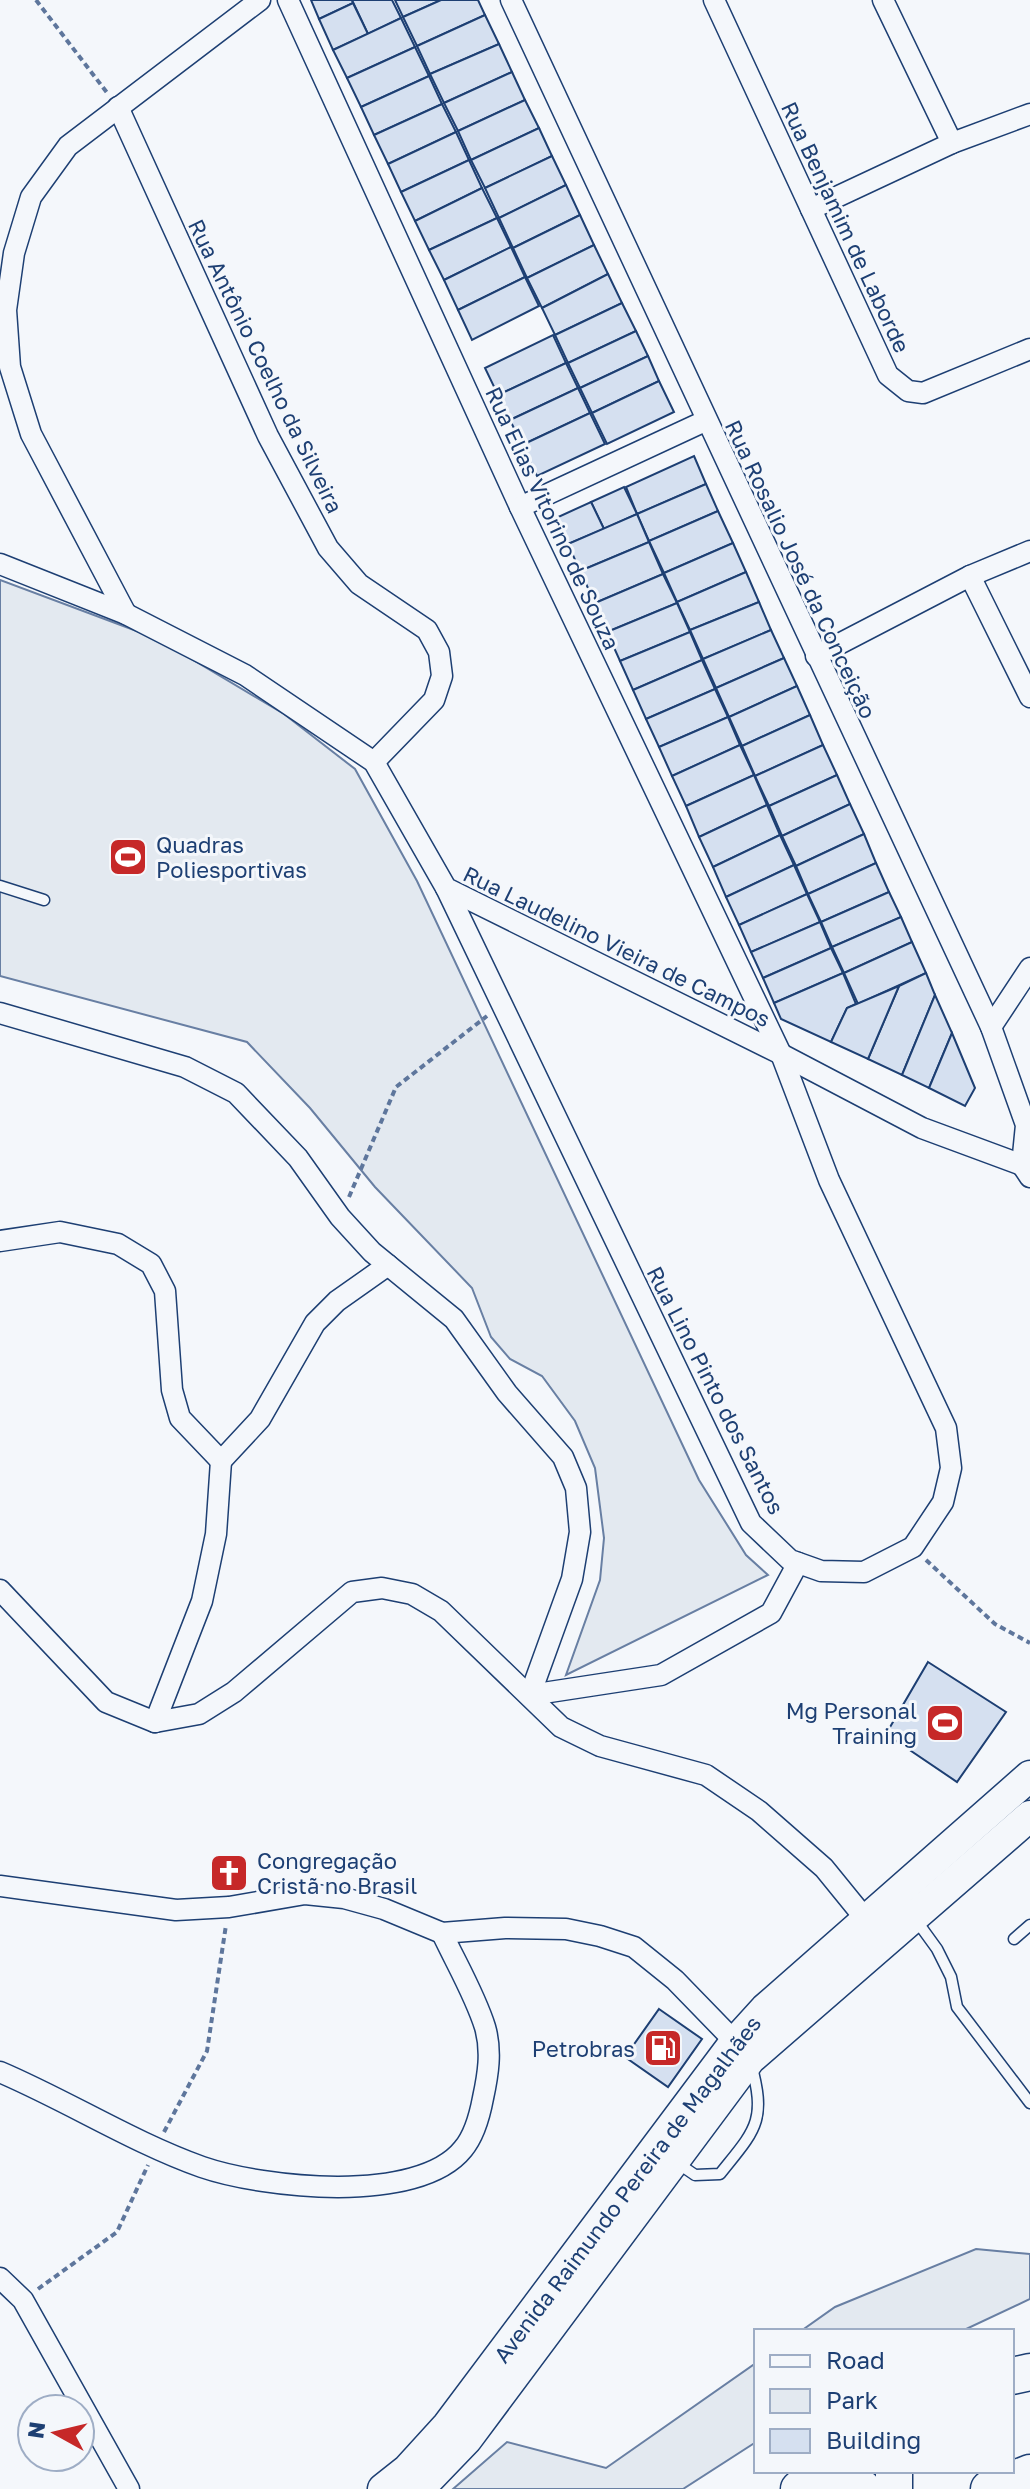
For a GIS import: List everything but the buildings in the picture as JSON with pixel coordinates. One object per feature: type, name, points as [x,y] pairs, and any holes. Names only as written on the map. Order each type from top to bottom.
[{"type":"highway","points":[[989,2489],[1030,2473]]},
{"type":"highway","points":[[799,2489],[812,2483],[847,2479],[863,2489]]},
{"type":"main road","name":"Avenida Raimundo Pereira de Magalhães","points":[[383,2489],[407,2470],[448,2425],[665,2153],[743,2050],[765,2009],[1030,1776]]},
{"type":"main road","name":"Avenida Raimundo Pereira de Magalhães","points":[[743,2050],[886,1942],[1030,1816]]},
{"type":"main road","name":"Avenida Raimundo Pereira de Magalhães","points":[[419,2489],[467,2439],[665,2153]]},
{"type":"street","points":[[126,614],[31,434],[10,367],[6,310],[14,253],[31,197],[68,146],[260,0]]},
{"type":"street","name":"Rua Elias Vitorino de Souza","points":[[288,0],[520,507],[781,1054]]},
{"type":"street","name":"Rua Rosalio José da Conceição","points":[[511,0],[705,421],[991,1027],[1026,1125],[1027,1171]]},
{"type":"street","name":"Rua Benjamim de Laborde","points":[[714,0],[888,375],[908,391],[923,393],[1030,349]]},
{"type":"street","points":[[883,0],[952,143]]},
{"type":"street","name":"Rua Antônio Coelho da Silveira","points":[[118,107],[268,436],[328,548],[359,584],[427,630],[439,652],[442,676],[434,700],[374,762]]},
{"type":"street","points":[[811,209],[952,143],[1030,114]]},
{"type":"street","points":[[520,507],[705,421]]},
{"type":"street","points":[[816,656],[970,576],[1030,551]]},
{"type":"street","name":"Rua Laudelino Vieira de Campos","points":[[0,564],[126,614],[245,675],[374,762],[446,888],[781,1054],[922,1128],[1027,1171]]},
{"type":"street","points":[[970,576],[1030,697]]},
{"type":"street","name":"Rua Lino Pinto dos Santos","points":[[446,888],[751,1523],[790,1560],[821,1571],[864,1572],[913,1547],[943,1502],[951,1468],[946,1428],[829,1180],[781,1054]]},
{"type":"street","points":[[991,1027],[1030,968]]},
{"type":"street","points":[[0,1013],[185,1067],[236,1093],[298,1158],[340,1217],[388,1265],[454,1319],[507,1393],[563,1457],[576,1488],[580,1532],[572,1579],[530,1695]]},
{"type":"street","points":[[0,1241],[60,1232],[118,1244],[151,1264],[165,1291],[172,1390],[180,1418],[221,1461]]},
{"type":"street","points":[[155,1722],[202,1601],[216,1534],[221,1461],[260,1419],[315,1323],[337,1301],[388,1265]]},
{"type":"street","points":[[530,1695],[661,1675],[771,1613],[798,1563]]},
{"type":"street","points":[[0,1590],[106,1702],[155,1722],[199,1714],[234,1692],[352,1592],[382,1588],[412,1594],[441,1611],[561,1727],[600,1746],[706,1775],[759,1811],[824,1868],[886,1942]]},
{"type":"street","points":[[0,1886],[176,1910],[229,1907],[305,1894],[344,1898],[384,1909],[442,1933],[505,1928],[566,1929],[634,1947],[675,1980],[743,2050]]},
{"type":"street","points":[[0,2072],[156,2148],[205,2168],[282,2185],[387,2185],[433,2171],[463,2149],[480,2112],[490,2067],[485,2028],[442,1933]]},
{"type":"street","points":[[0,2278],[23,2300],[129,2489]]},
{"type":"lane","points":[[0,886],[44,900]]},
{"type":"lane","points":[[914,1917],[944,1963],[957,2007],[1030,2103]]},
{"type":"lane","points":[[1014,1939],[1030,1925]]},
{"type":"lane","points":[[665,2153],[695,2175],[720,2174],[756,2130],[760,2098],[743,2050]]},
{"type":"path","points":[[36,0],[118,107]]},
{"type":"path","points":[[340,1217],[396,1087],[501,1004]]},
{"type":"path","points":[[913,1547],[995,1624],[1030,1643]]},
{"type":"path","points":[[23,2300],[117,2232],[156,2148],[207,2051],[229,1907]]},
{"type":"green space","points":[[0,580],[158,639],[284,714],[355,769],[417,881],[699,1480],[746,1555],[768,1575],[566,1675],[600,1580],[604,1538],[595,1468],[575,1421],[542,1376],[510,1359],[491,1337],[472,1288],[375,1187],[310,1108],[247,1042],[0,976]]},
{"type":"green space","points":[[976,2249],[1030,2254],[1030,2299],[966,2329],[804,2329],[835,2307]]},
{"type":"green space","points":[[754,2364],[754,2443],[683,2489],[453,2489],[507,2442],[606,2468]]},
{"type":"place","name":"Quadras Poliesportivas","points":[[128,857]]},
{"type":"place","name":"Mg Personal Training","points":[[945,1723]]},
{"type":"place","name":"Congregação Cristã no Brasil","points":[[229,1873]]},
{"type":"place","name":"Petrobras","points":[[663,2048]]}]
